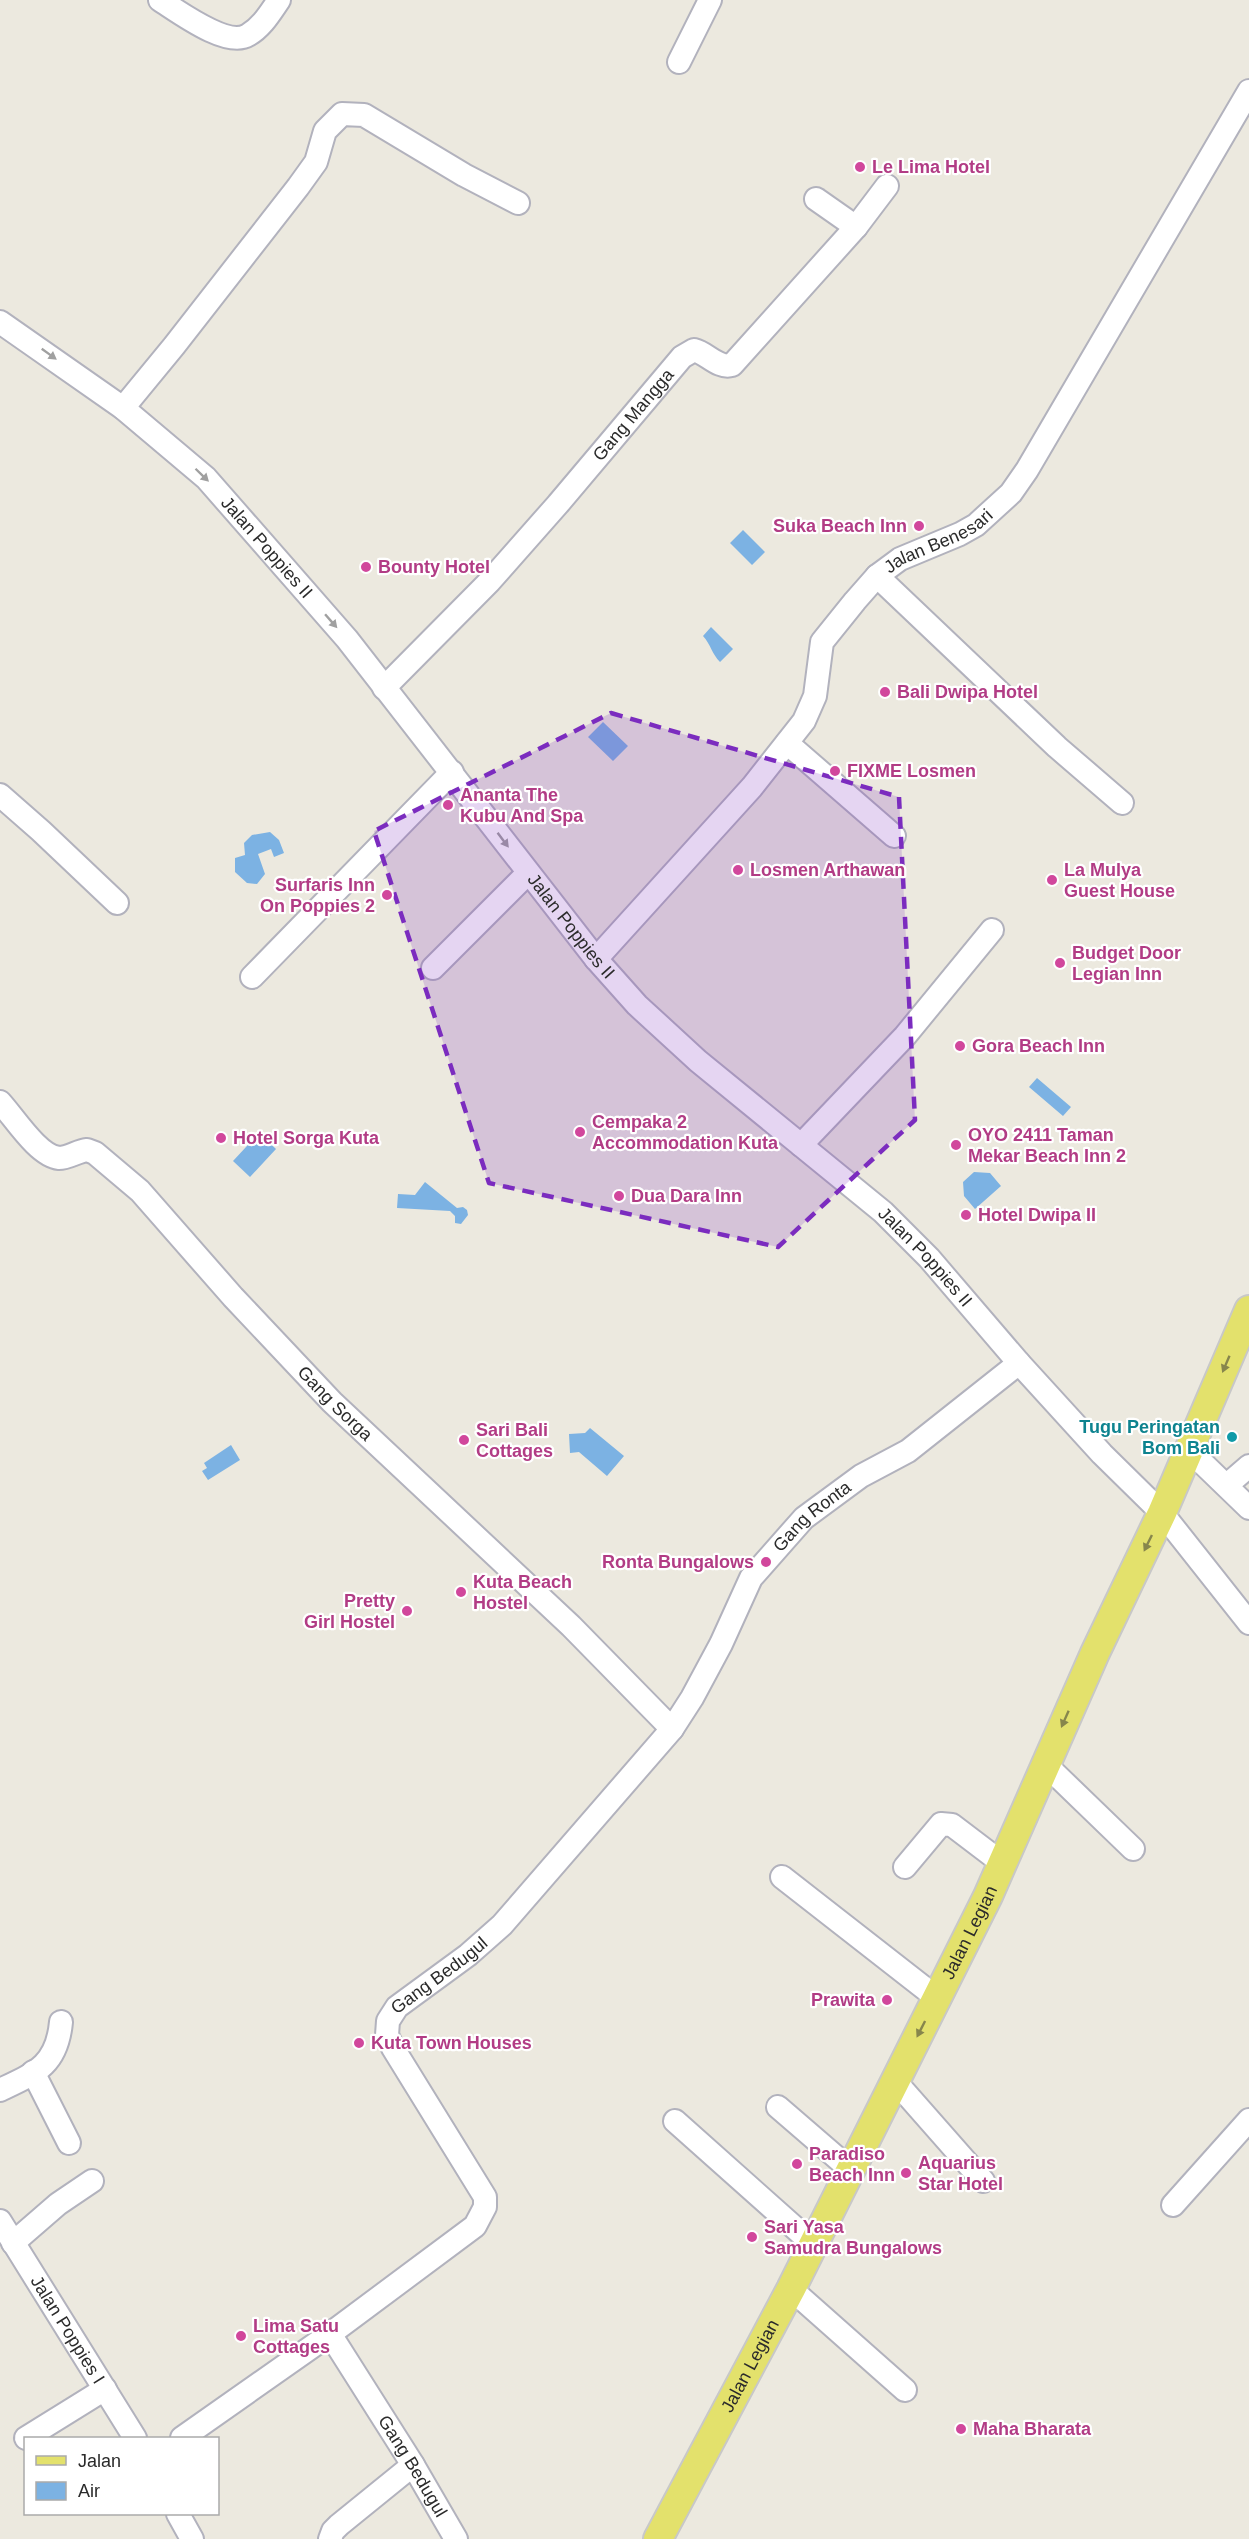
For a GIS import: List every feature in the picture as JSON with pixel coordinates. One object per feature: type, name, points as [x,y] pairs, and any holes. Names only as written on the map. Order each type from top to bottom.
[{"type":"main road","name":"Jalan Legian","points":[[658,2539],[791,2289],[1002,1863],[1045,1764],[1162,1513],[1249,1310]]},
{"type":"street","points":[[160,0],[203,27],[226,36],[246,37],[260,27],[279,0]]},
{"type":"street","points":[[679,62],[710,0]]},
{"type":"street","name":"Jalan Benesari","points":[[596,959],[752,788],[788,743],[804,721],[815,696],[822,642],[877,576],[900,559],[976,525],[1011,493],[1033,460],[1249,91]]},
{"type":"street","points":[[123,408],[298,187],[315,162],[325,131],[342,114],[364,115],[464,175],[518,203]]},
{"type":"street","name":"Gang Mangga","points":[[384,688],[490,581],[682,357],[694,350],[700,351],[721,365],[732,365],[856,228],[887,186]]},
{"type":"street","points":[[816,200],[856,228]]},
{"type":"street","name":"Jalan Poppies II","points":[[0,322],[123,408],[206,478],[347,639],[596,959],[637,1005],[698,1060],[883,1212],[914,1242],[1102,1454],[1162,1513],[1249,1623]]},
{"type":"street","points":[[877,576],[1057,747],[1122,804]]},
{"type":"street","points":[[788,743],[894,836]]},
{"type":"street","points":[[252,977],[452,772]]},
{"type":"street","points":[[0,795],[117,903]]},
{"type":"street","points":[[433,968],[528,873]]},
{"type":"street","points":[[801,1145],[905,1036],[992,930]]},
{"type":"street","name":"Gang Sorga","points":[[0,1102],[40,1148],[50,1155],[61,1158],[87,1150],[95,1153],[140,1191],[233,1297],[332,1402],[571,1626],[672,1729]]},
{"type":"street","name":"Gang Ronta","points":[[672,1729],[692,1698],[721,1644],[751,1578],[798,1525],[816,1508],[861,1476],[908,1451],[1019,1363]]},
{"type":"street","points":[[1190,1450],[1249,1508]]},
{"type":"street","points":[[1227,1485],[1249,1466]]},
{"type":"street","name":"Gang Bedugul","points":[[185,2437],[330,2334],[475,2226],[485,2207],[484,2198],[393,2048],[387,2035],[388,2021],[398,2007],[468,1955],[502,1925],[672,1729]]},
{"type":"street","points":[[1045,1764],[1133,1849]]},
{"type":"street","points":[[905,1867],[941,1824],[952,1825],[1002,1863]]},
{"type":"street","points":[[782,1877],[937,1998]]},
{"type":"street","points":[[0,2090],[33,2072],[52,2058],[59,2039],[61,2022]]},
{"type":"street","points":[[33,2072],[69,2143]]},
{"type":"street","points":[[895,2081],[983,2181]]},
{"type":"street","points":[[778,2107],[851,2170]]},
{"type":"street","points":[[1173,2205],[1249,2120]]},
{"type":"street","points":[[675,2121],[813,2244]]},
{"type":"street","points":[[12,2243],[58,2204],[92,2181]]},
{"type":"street","name":"Jalan Poppies I","points":[[0,2221],[134,2437]]},
{"type":"street","points":[[791,2289],[905,2390]]},
{"type":"street","name":"Gang Bedugul","points":[[330,2334],[413,2465],[456,2539]]},
{"type":"street","points":[[28,2437],[105,2389]]},
{"type":"street","points":[[330,2539],[333,2531],[339,2525],[413,2465]]},
{"type":"street","points":[[179,2515],[192,2539]]},
{"type":"highlighted area","points":[[611,713],[899,797],[915,1120],[778,1247],[489,1183],[374,831]]},
{"type":"water","points":[[743,530],[765,552],[752,565],[730,543]]},
{"type":"water","points":[[711,627],[733,649],[720,662],[703,636]]},
{"type":"water","points":[[603,722],[628,746],[613,761],[588,737]]},
{"type":"water","points":[[270,832],[279,840],[284,853],[274,857],[271,849],[258,854],[265,874],[257,884],[247,883],[235,872],[235,858],[245,855],[244,843],[252,835]]},
{"type":"water","points":[[1037,1078],[1071,1107],[1063,1116],[1029,1087]]},
{"type":"water","points":[[259,1133],[276,1149],[250,1177],[233,1161]]},
{"type":"water","points":[[974,1172],[990,1173],[1001,1186],[975,1209],[964,1196],[963,1182]]},
{"type":"water","points":[[425,1182],[457,1208],[463,1207],[467,1210],[468,1215],[461,1224],[455,1223],[455,1216],[450,1211],[397,1208],[398,1194],[415,1195]]},
{"type":"water","points":[[590,1428],[624,1456],[607,1476],[579,1452],[570,1453],[569,1434],[585,1433]]},
{"type":"water","points":[[231,1445],[240,1460],[208,1480],[202,1471],[207,1468],[204,1463]]},
{"type":"place","name":"Le Lima Hotel","points":[[860,167]]},
{"type":"place","name":"Suka Beach Inn","points":[[919,526]]},
{"type":"place","name":"Bounty Hotel","points":[[366,567]]},
{"type":"place","name":"Bali Dwipa Hotel","points":[[885,692]]},
{"type":"place","name":"FIXME Losmen","points":[[835,771]]},
{"type":"place","name":"Ananta The Kubu And Spa","points":[[448,805]]},
{"type":"place","name":"Losmen Arthawan","points":[[738,870]]},
{"type":"place","name":"La Mulya Guest House","points":[[1052,880]]},
{"type":"place","name":"Surfaris Inn On Poppies 2","points":[[387,895]]},
{"type":"place","name":"Budget Door Legian Inn","points":[[1060,963]]},
{"type":"place","name":"Gora Beach Inn","points":[[960,1046]]},
{"type":"place","name":"Cempaka 2 Accommodation Kuta","points":[[580,1132]]},
{"type":"place","name":"Hotel Sorga Kuta","points":[[221,1138]]},
{"type":"place","name":"OYO 2411 Taman Mekar Beach Inn 2","points":[[956,1145]]},
{"type":"place","name":"Dua Dara Inn","points":[[619,1196]]},
{"type":"place","name":"Hotel Dwipa II","points":[[966,1215]]},
{"type":"place","name":"Tugu Peringatan Bom Bali","points":[[1232,1437]]},
{"type":"place","name":"Sari Bali Cottages","points":[[464,1440]]},
{"type":"place","name":"Ronta Bungalows","points":[[766,1562]]},
{"type":"place","name":"Kuta Beach Hostel","points":[[461,1592]]},
{"type":"place","name":"Pretty Girl Hostel","points":[[407,1611]]},
{"type":"place","name":"Prawita","points":[[887,2000]]},
{"type":"place","name":"Kuta Town Houses","points":[[359,2043]]},
{"type":"place","name":"Paradiso Beach Inn","points":[[797,2164]]},
{"type":"place","name":"Aquarius Star Hotel","points":[[906,2173]]},
{"type":"place","name":"Sari Yasa Samudra Bungalows","points":[[752,2237]]},
{"type":"place","name":"Lima Satu Cottages","points":[[241,2336]]},
{"type":"place","name":"Maha Bharata","points":[[961,2429]]}]
